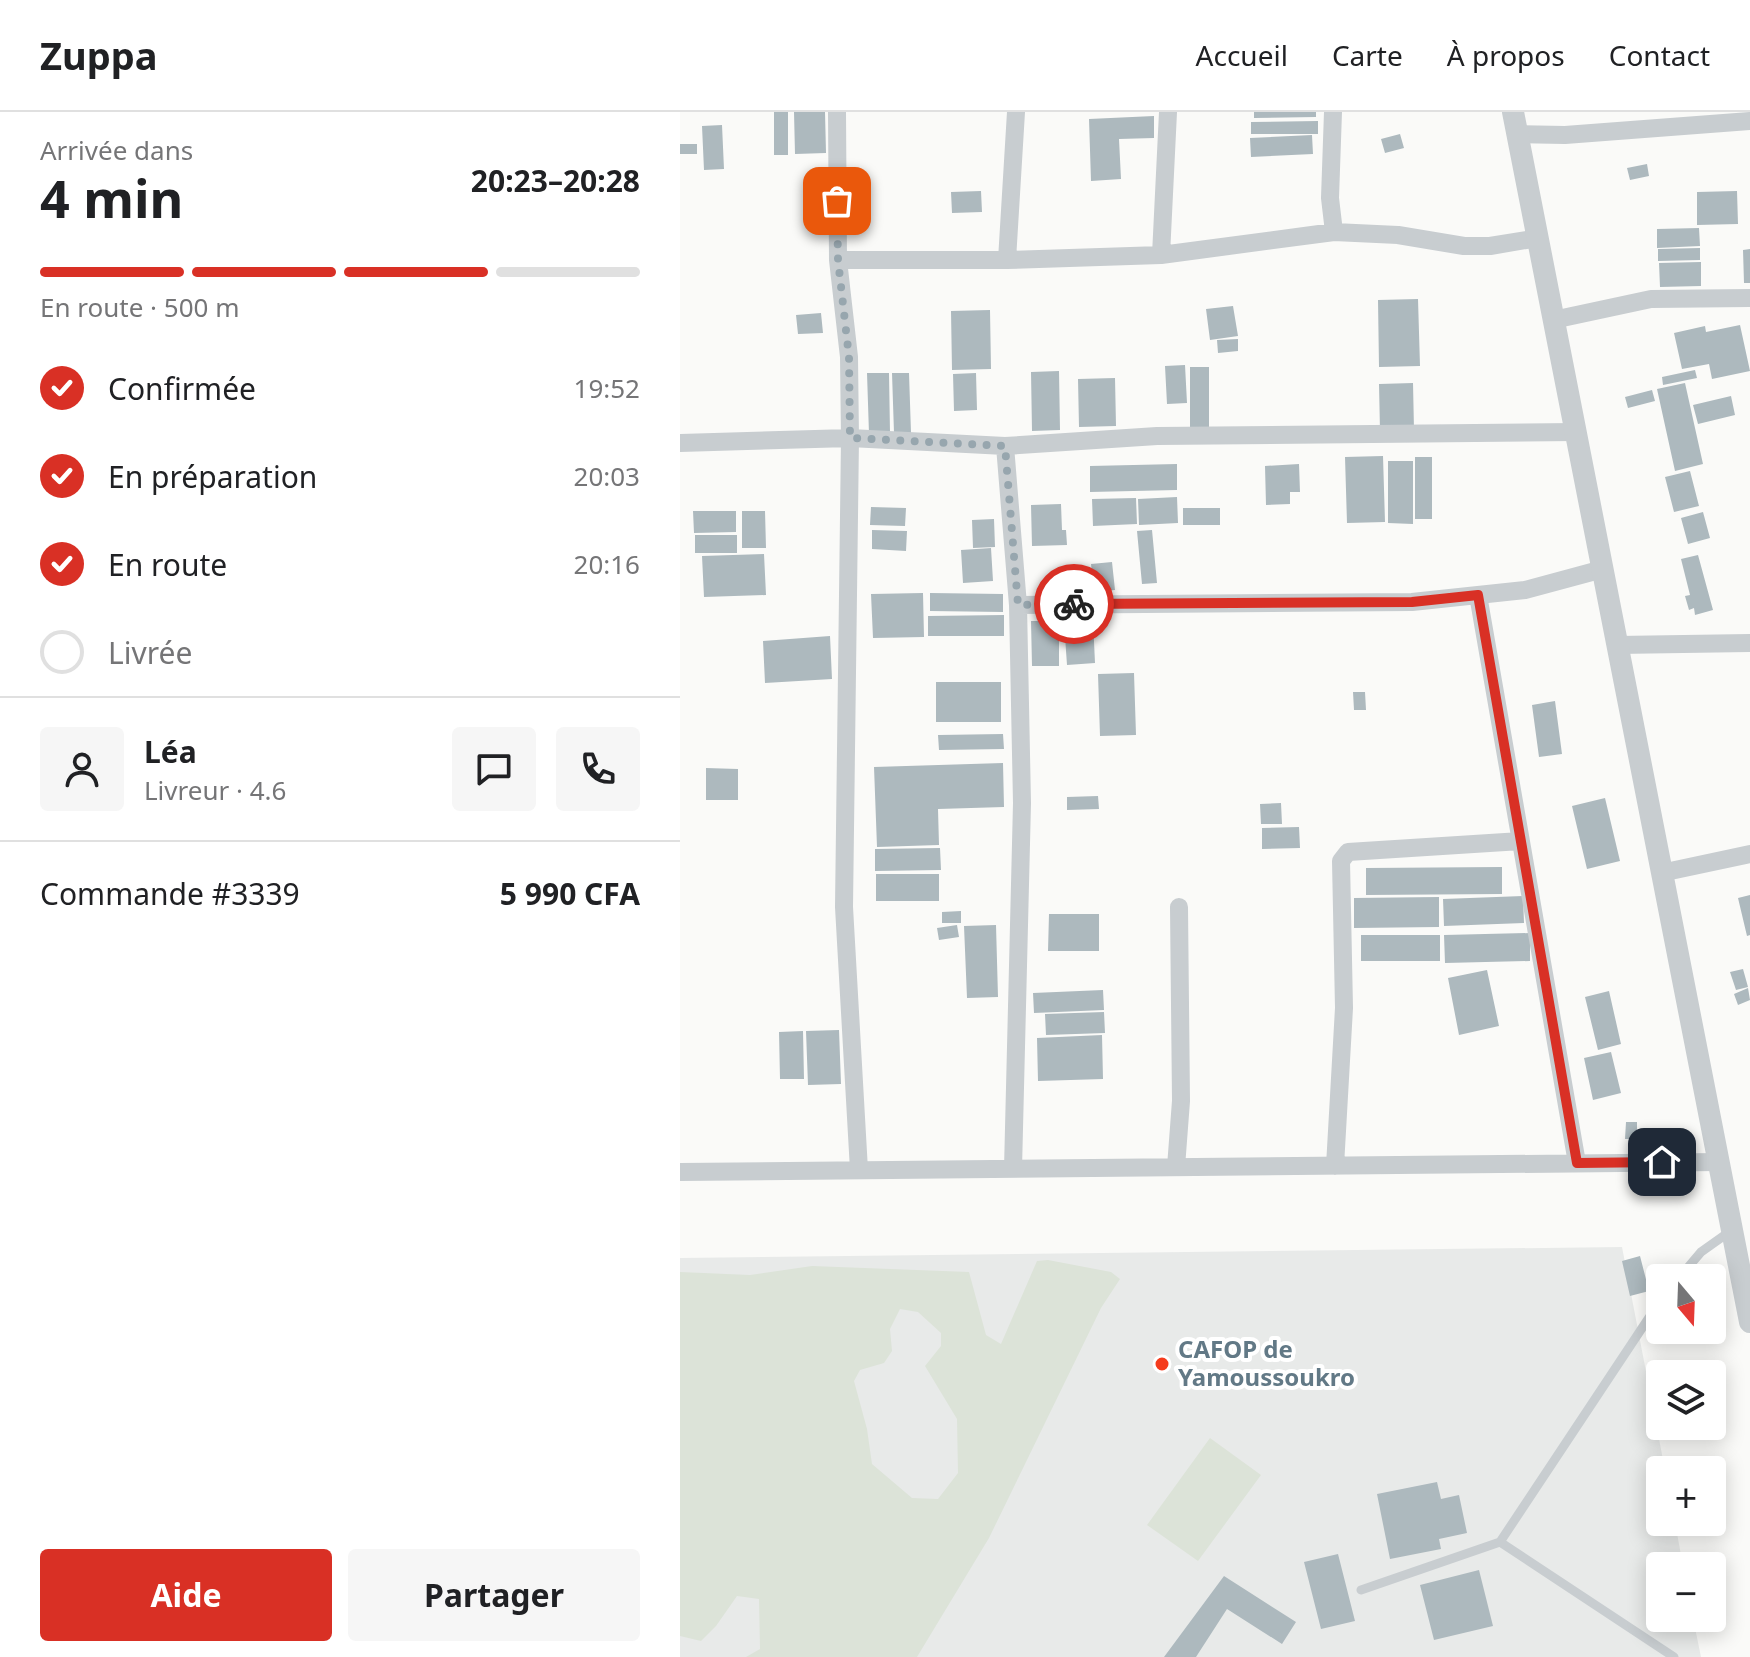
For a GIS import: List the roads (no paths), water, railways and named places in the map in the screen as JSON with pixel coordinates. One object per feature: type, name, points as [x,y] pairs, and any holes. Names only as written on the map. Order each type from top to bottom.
[{"type":"street","points":[[837,112],[838,260],[849,357],[850,438],[844,907],[859,1170]]},
{"type":"street","points":[[1007,260],[1016,112]]},
{"type":"street","points":[[1161,255],[1168,112]]},
{"type":"street","points":[[1333,112],[1330,198],[1334,232]]},
{"type":"street","points":[[1750,121],[1565,135],[1515,123],[1719,1162],[1741,1229],[1750,1322]]},
{"type":"street","points":[[838,260],[1007,260],[1161,255],[1334,232],[1398,235],[1464,246],[1490,246],[1538,238]]},
{"type":"street","points":[[1553,320],[1651,299],[1749,302]]},
{"type":"street","points":[[680,443],[850,438],[1005,446],[1157,436],[1576,432]]},
{"type":"street","points":[[1005,446],[1018,605],[1022,803],[1013,1169]]},
{"type":"street","points":[[1018,605],[1412,602],[1525,590],[1603,569]]},
{"type":"street","points":[[1478,595],[1577,1163]]},
{"type":"street","points":[[1617,645],[1750,643]]},
{"type":"street","points":[[1335,1166],[1344,1008],[1341,861],[1348,852],[1521,841]]},
{"type":"street","points":[[1661,873],[1750,854]]},
{"type":"street","points":[[1176,1167],[1181,1101],[1179,907]]},
{"type":"street","points":[[680,1172],[1719,1162]]},
{"type":"lane","points":[[1691,1264],[1701,1252],[1741,1229]]},
{"type":"lane","points":[[1361,1590],[1500,1542],[1646,1322]]},
{"type":"lane","points":[[1500,1542],[1674,1657]]},
{"type":"place","name":"CAFOP de Yamoussoukro","points":[[1162,1364]]}]
